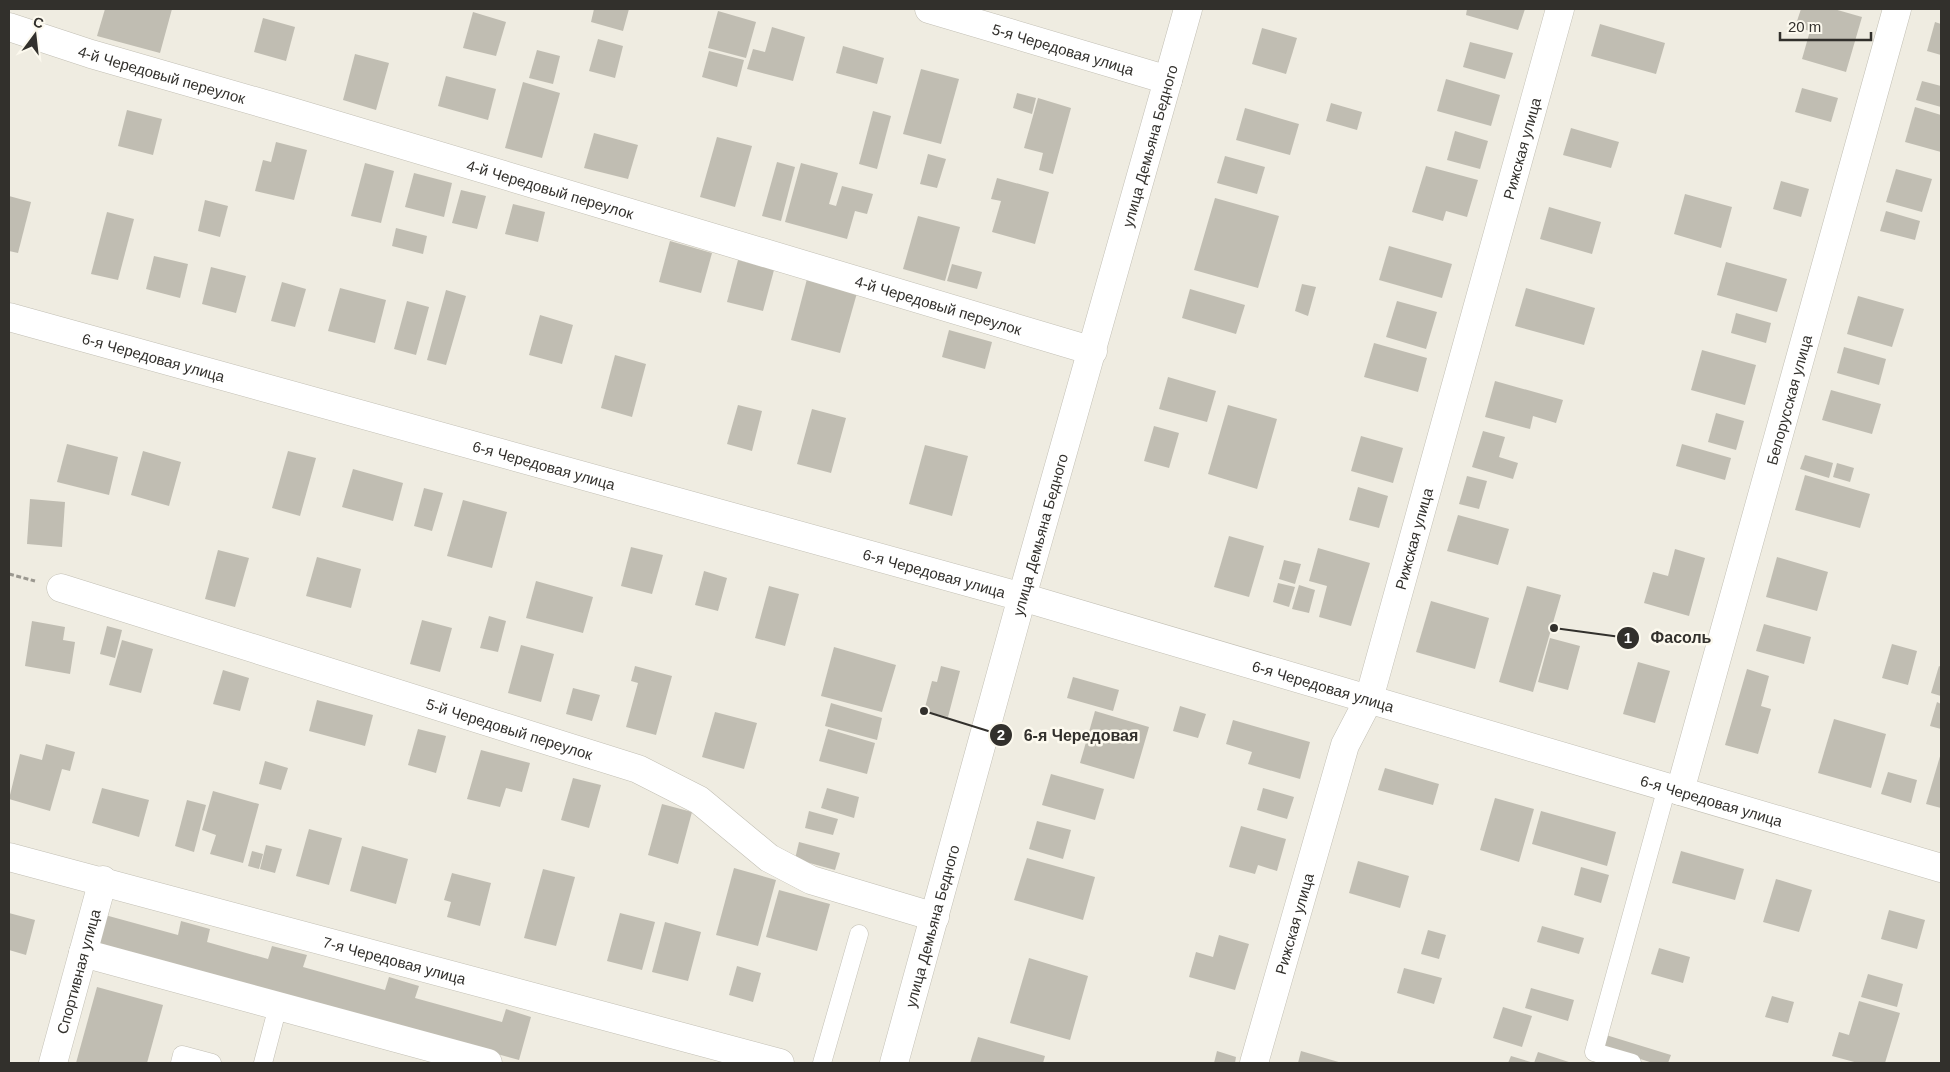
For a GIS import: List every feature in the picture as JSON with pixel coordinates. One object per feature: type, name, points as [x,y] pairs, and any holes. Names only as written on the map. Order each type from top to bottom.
[{"type":"street","name":"5-я Чередовая улица","points":[[928,9],[1168,80]]},
{"type":"street","name":"улица Демьяна Бедного","points":[[894,1063],[1022,597],[1188,9]]},
{"type":"street","name":"Рижская улица","points":[[1254,1063],[1345,745],[1369,699],[1560,9]]},
{"type":"street","name":"Белорусская улица","points":[[1674,789],[1897,9]]},
{"type":"street","name":"4-й Чередовый переулок","points":[[9,27],[91,54],[289,111],[1093,351]]},
{"type":"street","name":"6-я Чередовая улица","points":[[9,317],[1022,597],[1941,868]]},
{"type":"street","name":"5-й Чередовый переулок","points":[[61,588],[638,769],[699,800],[769,858],[811,880],[935,918]]},
{"type":"street","name":"7-я Чередовая улица","points":[[9,856],[780,1063]]},
{"type":"street","name":"Спортивная улица","points":[[53,1063],[102,880]]},
{"type":"street","points":[[83,953],[488,1063]]},
{"type":"lane","points":[[1632,1063],[1594,1052],[1674,789]]},
{"type":"lane","points":[[822,1063],[859,934]]},
{"type":"lane","points":[[263,1063],[278,1006]]},
{"type":"lane","points":[[180,1063],[182,1055],[212,1063]]},
{"type":"building","points":[[105,9],[172,9],[160,53],[97,36]]},
{"type":"building","points":[[594,9],[629,9],[623,31],[591,22]]},
{"type":"building","points":[[1467,9],[1525,9],[1518,30],[1466,15]]},
{"type":"building","points":[[1801,9],[1834,9],[1862,17],[1846,72],[1802,59],[1810,31],[1795,27]]},
{"type":"building","points":[[718,11],[756,22],[746,58],[708,48]]},
{"type":"building","points":[[473,12],[506,22],[496,56],[463,48]]},
{"type":"building","points":[[263,18],[295,27],[286,61],[254,52]]},
{"type":"building","points":[[1935,22],[1941,24],[1941,55],[1927,51]]},
{"type":"building","points":[[1600,24],[1665,43],[1656,74],[1591,56]]},
{"type":"building","points":[[772,27],[805,37],[793,81],[747,69],[753,49],[765,52]]},
{"type":"building","points":[[1262,28],[1297,38],[1286,74],[1252,64]]},
{"type":"building","points":[[598,39],[623,46],[615,78],[589,71]]},
{"type":"building","points":[[1470,42],[1513,53],[1505,79],[1463,67]]},
{"type":"building","points":[[843,46],[884,58],[877,84],[836,73]]},
{"type":"building","points":[[537,50],[560,56],[553,84],[529,78]]},
{"type":"building","points":[[709,51],[744,60],[737,87],[702,77]]},
{"type":"building","points":[[355,54],[389,63],[376,110],[343,100]]},
{"type":"building","points":[[921,69],[959,79],[941,144],[903,134]]},
{"type":"building","points":[[446,76],[496,89],[488,120],[438,106]]},
{"type":"building","points":[[1446,79],[1500,95],[1491,126],[1437,111]]},
{"type":"building","points":[[1922,81],[1941,86],[1941,107],[1916,100]]},
{"type":"building","points":[[523,82],[560,93],[542,158],[505,148]]},
{"type":"building","points":[[1802,88],[1838,98],[1831,122],[1795,112]]},
{"type":"building","points":[[1017,93],[1036,98],[1032,114],[1013,108]]},
{"type":"building","points":[[1038,98],[1071,108],[1053,174],[1039,170],[1043,153],[1024,148]]},
{"type":"building","points":[[1331,103],[1362,112],[1357,130],[1326,121]]},
{"type":"building","points":[[1915,107],[1941,115],[1941,152],[1905,142]]},
{"type":"building","points":[[1245,108],[1299,124],[1290,155],[1236,140]]},
{"type":"building","points":[[127,110],[162,119],[153,155],[118,146]]},
{"type":"building","points":[[873,111],[891,116],[877,169],[859,164]]},
{"type":"building","points":[[1571,128],[1619,142],[1611,168],[1563,155]]},
{"type":"building","points":[[1455,131],[1488,141],[1480,169],[1447,160]]},
{"type":"building","points":[[594,133],[638,145],[628,179],[584,168]]},
{"type":"building","points":[[717,137],[752,146],[735,207],[700,197]]},
{"type":"building","points":[[276,142],[307,150],[294,200],[255,191],[263,160],[271,162]]},
{"type":"building","points":[[928,154],[946,159],[937,188],[920,184]]},
{"type":"building","points":[[1225,156],[1265,167],[1257,194],[1217,183]]},
{"type":"building","points":[[777,162],[795,167],[781,221],[762,216]]},
{"type":"building","points":[[365,163],[394,171],[381,223],[351,216]]},
{"type":"building","points":[[801,163],[838,173],[829,204],[836,206],[842,186],[873,194],[867,214],[855,211],[847,239],[785,222]]},
{"type":"building","points":[[1426,166],[1478,180],[1467,217],[1446,211],[1443,221],[1412,212]]},
{"type":"building","points":[[1896,169],[1932,179],[1922,212],[1886,202]]},
{"type":"building","points":[[414,173],[452,183],[444,217],[405,207]]},
{"type":"building","points":[[997,178],[1049,192],[1035,244],[992,232],[1001,201],[991,199]]},
{"type":"building","points":[[1781,181],[1809,189],[1801,217],[1773,209]]},
{"type":"building","points":[[461,190],[486,196],[477,229],[452,223]]},
{"type":"building","points":[[1685,194],[1732,207],[1721,248],[1674,234]]},
{"type":"building","points":[[9,196],[31,202],[18,253],[9,251]]},
{"type":"building","points":[[1215,198],[1279,216],[1258,288],[1194,270]]},
{"type":"building","points":[[205,200],[228,206],[220,237],[198,231]]},
{"type":"building","points":[[513,204],[545,212],[538,242],[505,234]]},
{"type":"building","points":[[1549,207],[1601,222],[1592,254],[1540,239]]},
{"type":"building","points":[[1886,211],[1920,221],[1915,240],[1880,231]]},
{"type":"building","points":[[107,212],[134,219],[118,280],[91,274]]},
{"type":"building","points":[[918,216],[960,227],[945,281],[903,269]]},
{"type":"building","points":[[396,228],[427,236],[423,254],[392,246]]},
{"type":"building","points":[[670,241],[712,253],[701,293],[659,282]]},
{"type":"building","points":[[1389,246],[1452,264],[1442,298],[1379,280]]},
{"type":"building","points":[[154,256],[188,264],[180,298],[146,289]]},
{"type":"building","points":[[738,260],[774,270],[763,311],[727,302]]},
{"type":"building","points":[[1726,262],[1787,279],[1777,312],[1717,295]]},
{"type":"building","points":[[952,264],[982,272],[977,289],[947,281]]},
{"type":"building","points":[[211,267],[246,276],[236,313],[202,304]]},
{"type":"building","points":[[807,279],[857,293],[840,353],[791,340]]},
{"type":"building","points":[[282,282],[306,289],[295,327],[271,321]]},
{"type":"building","points":[[1302,284],[1316,287],[1308,316],[1295,311]]},
{"type":"building","points":[[340,288],[386,300],[375,343],[328,331]]},
{"type":"building","points":[[1526,288],[1595,308],[1584,345],[1515,326]]},
{"type":"building","points":[[1190,289],[1245,305],[1236,334],[1182,318]]},
{"type":"building","points":[[446,290],[466,296],[446,365],[427,360]]},
{"type":"building","points":[[1858,296],[1904,309],[1892,347],[1847,334]]},
{"type":"building","points":[[407,301],[429,307],[416,355],[394,349]]},
{"type":"building","points":[[1397,301],[1437,312],[1426,349],[1386,337]]},
{"type":"building","points":[[1736,313],[1771,323],[1766,343],[1731,333]]},
{"type":"building","points":[[540,315],[573,325],[562,364],[529,355]]},
{"type":"building","points":[[949,330],[992,342],[985,369],[942,357]]},
{"type":"building","points":[[1374,343],[1427,358],[1418,392],[1364,377]]},
{"type":"building","points":[[1844,347],[1886,359],[1879,385],[1837,373]]},
{"type":"building","points":[[1702,350],[1756,365],[1745,405],[1691,390]]},
{"type":"building","points":[[615,355],[646,364],[632,417],[601,408]]},
{"type":"building","points":[[1168,377],[1216,391],[1207,422],[1159,409]]},
{"type":"building","points":[[1495,381],[1563,400],[1556,423],[1533,416],[1530,429],[1485,417]]},
{"type":"building","points":[[1831,390],[1881,404],[1872,434],[1822,420]]},
{"type":"building","points":[[738,405],[762,411],[752,451],[727,444]]},
{"type":"building","points":[[1228,405],[1277,419],[1257,489],[1208,474]]},
{"type":"building","points":[[812,409],[846,418],[831,473],[797,464]]},
{"type":"building","points":[[1716,413],[1744,421],[1736,450],[1708,442]]},
{"type":"building","points":[[1154,426],[1179,433],[1169,468],[1144,461]]},
{"type":"building","points":[[1483,431],[1505,437],[1499,457],[1518,463],[1513,479],[1472,467]]},
{"type":"building","points":[[1361,436],[1403,448],[1393,483],[1351,471]]},
{"type":"building","points":[[67,444],[118,457],[109,495],[57,482]]},
{"type":"building","points":[[1682,444],[1731,458],[1725,480],[1676,466]]},
{"type":"building","points":[[925,445],[968,456],[952,516],[909,504]]},
{"type":"building","points":[[143,451],[181,462],[169,506],[131,495]]},
{"type":"building","points":[[288,451],[316,458],[300,516],[272,508]]},
{"type":"building","points":[[1805,455],[1833,463],[1829,478],[1800,469]]},
{"type":"building","points":[[1837,463],[1854,468],[1850,482],[1833,477]]},
{"type":"building","points":[[353,469],[403,483],[393,521],[342,507]]},
{"type":"building","points":[[1805,475],[1870,494],[1860,528],[1795,510]]},
{"type":"building","points":[[1467,476],[1487,481],[1479,509],[1459,504]]},
{"type":"building","points":[[1358,487],[1388,496],[1379,528],[1349,520]]},
{"type":"building","points":[[424,488],[443,493],[432,531],[414,526]]},
{"type":"building","points":[[30,499],[65,502],[62,547],[27,544]]},
{"type":"building","points":[[463,500],[507,512],[492,568],[447,556]]},
{"type":"building","points":[[1458,515],[1509,529],[1498,565],[1447,551]]},
{"type":"building","points":[[1229,536],[1264,546],[1249,597],[1214,587]]},
{"type":"building","points":[[631,547],[663,555],[652,594],[621,586]]},
{"type":"building","points":[[1318,548],[1370,563],[1351,626],[1319,617],[1327,586],[1309,581]]},
{"type":"building","points":[[1675,549],[1705,558],[1689,616],[1644,603],[1653,572],[1668,576]]},
{"type":"building","points":[[218,550],[249,558],[235,607],[205,599]]},
{"type":"building","points":[[317,557],[361,569],[351,608],[306,596]]},
{"type":"building","points":[[1777,557],[1828,572],[1817,611],[1766,597]]},
{"type":"building","points":[[1284,560],[1301,564],[1295,584],[1279,579]]},
{"type":"building","points":[[704,571],[727,578],[718,611],[695,605]]},
{"type":"building","points":[[536,581],[593,597],[583,633],[526,618]]},
{"type":"building","points":[[1278,583],[1295,587],[1289,607],[1273,602]]},
{"type":"building","points":[[1299,585],[1315,590],[1309,613],[1292,609]]},
{"type":"building","points":[[769,586],[799,594],[785,646],[755,638]]},
{"type":"building","points":[[1527,586],[1561,595],[1533,692],[1499,682]]},
{"type":"building","points":[[1431,601],[1489,618],[1475,669],[1416,652]]},
{"type":"building","points":[[489,616],[506,621],[498,652],[480,648]]},
{"type":"building","points":[[422,620],[452,628],[440,672],[410,664]]},
{"type":"building","points":[[32,621],[65,627],[63,640],[75,642],[70,674],[25,666]]},
{"type":"building","points":[[1764,624],[1811,637],[1804,664],[1756,651]]},
{"type":"building","points":[[107,626],[122,630],[115,658],[100,654]]},
{"type":"building","points":[[1550,638],[1580,646],[1568,690],[1538,682]]},
{"type":"building","points":[[122,640],[153,649],[141,693],[109,685]]},
{"type":"building","points":[[1892,644],[1917,651],[1908,685],[1882,678]]},
{"type":"building","points":[[521,645],[554,654],[541,702],[508,693]]},
{"type":"building","points":[[834,647],[896,665],[882,712],[821,696]]},
{"type":"building","points":[[1638,662],[1670,671],[1655,723],[1623,714]]},
{"type":"building","points":[[635,666],[672,676],[656,735],[626,727],[638,683],[631,681]]},
{"type":"building","points":[[941,666],[960,671],[948,717],[924,711],[932,681],[937,682]]},
{"type":"building","points":[[1939,666],[1941,667],[1941,696],[1931,693]]},
{"type":"building","points":[[1747,669],[1769,676],[1761,706],[1771,709],[1758,754],[1725,745]]},
{"type":"building","points":[[223,670],[249,678],[240,711],[213,704]]},
{"type":"building","points":[[1073,677],[1119,690],[1113,711],[1067,698]]},
{"type":"building","points":[[573,688],[600,695],[592,721],[566,714]]},
{"type":"building","points":[[317,700],[373,715],[365,746],[309,731]]},
{"type":"building","points":[[1937,702],[1941,704],[1941,729],[1930,726]]},
{"type":"building","points":[[831,703],[882,718],[877,740],[825,726]]},
{"type":"building","points":[[1180,706],[1206,714],[1198,738],[1173,731]]},
{"type":"building","points":[[1095,711],[1149,727],[1134,779],[1080,763]]},
{"type":"building","points":[[715,712],[757,723],[744,769],[702,757]]},
{"type":"building","points":[[1834,719],[1886,734],[1871,788],[1818,773]]},
{"type":"building","points":[[1233,720],[1310,742],[1300,779],[1248,764],[1252,752],[1226,744]]},
{"type":"building","points":[[418,729],[446,736],[436,773],[408,765]]},
{"type":"building","points":[[828,729],[875,743],[867,774],[819,761]]},
{"type":"building","points":[[46,744],[75,752],[70,771],[62,769],[50,811],[9,799],[20,754],[42,760]]},
{"type":"building","points":[[481,750],[530,763],[522,792],[506,788],[500,807],[467,799]]},
{"type":"building","points":[[1941,753],[1941,808],[1926,804]]},
{"type":"building","points":[[265,761],[288,768],[281,790],[259,784]]},
{"type":"building","points":[[1385,768],[1439,784],[1433,805],[1378,790]]},
{"type":"building","points":[[1888,772],[1917,780],[1911,803],[1881,794]]},
{"type":"building","points":[[1051,774],[1104,789],[1095,820],[1042,805]]},
{"type":"building","points":[[573,778],[601,785],[589,828],[561,820]]},
{"type":"building","points":[[102,788],[149,800],[139,837],[92,823]]},
{"type":"building","points":[[827,788],[859,797],[854,818],[821,808]]},
{"type":"building","points":[[1263,788],[1294,797],[1287,819],[1257,810]]},
{"type":"building","points":[[213,791],[259,804],[243,863],[210,854],[216,835],[202,830]]},
{"type":"building","points":[[1495,798],[1534,809],[1519,862],[1480,850]]},
{"type":"building","points":[[187,800],[206,805],[194,852],[175,846]]},
{"type":"building","points":[[662,804],[692,812],[678,864],[648,855]]},
{"type":"building","points":[[809,811],[838,819],[833,835],[805,828]]},
{"type":"building","points":[[1541,811],[1616,832],[1607,866],[1532,844]]},
{"type":"building","points":[[1037,821],[1071,830],[1063,859],[1029,849]]},
{"type":"building","points":[[1241,826],[1286,839],[1277,871],[1258,865],[1255,874],[1229,867]]},
{"type":"building","points":[[309,829],[342,838],[329,885],[296,876]]},
{"type":"building","points":[[799,842],[840,853],[835,870],[795,859]]},
{"type":"building","points":[[266,845],[282,849],[275,873],[260,869]]},
{"type":"building","points":[[362,846],[408,859],[396,904],[350,891]]},
{"type":"building","points":[[252,851],[263,854],[259,869],[248,866]]},
{"type":"building","points":[[1681,851],[1744,869],[1735,900],[1672,883]]},
{"type":"building","points":[[1027,858],[1095,877],[1083,920],[1014,900]]},
{"type":"building","points":[[1358,861],[1409,876],[1400,908],[1349,893]]},
{"type":"building","points":[[1581,867],[1609,875],[1601,903],[1574,895]]},
{"type":"building","points":[[734,868],[776,880],[758,946],[716,935]]},
{"type":"building","points":[[543,869],[575,877],[556,946],[524,938]]},
{"type":"building","points":[[452,873],[491,883],[480,926],[447,917],[451,902],[444,900]]},
{"type":"building","points":[[1776,879],[1812,890],[1799,932],[1763,922]]},
{"type":"building","points":[[779,890],[830,904],[817,951],[766,937]]},
{"type":"building","points":[[1889,910],[1925,920],[1917,949],[1881,939]]},
{"type":"building","points":[[9,913],[35,920],[26,955],[9,950]]},
{"type":"building","points":[[620,913],[655,922],[642,970],[607,961]]},
{"type":"building","points":[[105,915],[178,935],[181,921],[210,929],[207,942],[268,959],[272,946],[307,955],[303,967],[385,990],[389,977],[419,986],[415,998],[502,1022],[506,1009],[531,1017],[519,1060],[97,945]]},
{"type":"building","points":[[665,922],[701,932],[688,981],[652,972]]},
{"type":"building","points":[[1542,926],[1584,938],[1579,954],[1537,942]]},
{"type":"building","points":[[1428,930],[1446,935],[1439,959],[1421,954]]},
{"type":"building","points":[[1219,935],[1249,944],[1235,990],[1189,977],[1196,952],[1213,957]]},
{"type":"building","points":[[1659,948],[1690,957],[1683,983],[1651,974]]},
{"type":"building","points":[[1029,958],[1088,976],[1070,1040],[1010,1023]]},
{"type":"building","points":[[737,966],[761,973],[753,1002],[729,995]]},
{"type":"building","points":[[1404,968],[1442,978],[1434,1004],[1397,993]]},
{"type":"building","points":[[1868,974],[1903,984],[1897,1007],[1861,997]]},
{"type":"building","points":[[97,987],[163,1005],[147,1063],[76,1063]]},
{"type":"building","points":[[1531,988],[1574,1000],[1568,1021],[1525,1008]]},
{"type":"building","points":[[1772,996],[1794,1002],[1788,1023],[1765,1017]]},
{"type":"building","points":[[1859,1001],[1900,1013],[1885,1063],[1858,1063],[1832,1056],[1839,1032],[1849,1035]]},
{"type":"building","points":[[1503,1007],[1532,1016],[1522,1047],[1493,1038]]},
{"type":"building","points":[[1606,1035],[1671,1055],[1668,1063],[1653,1063],[1602,1047]]},
{"type":"building","points":[[978,1037],[1045,1056],[1043,1063],[970,1063]]},
{"type":"building","points":[[1217,1051],[1236,1057],[1235,1063],[1214,1063]]},
{"type":"building","points":[[1301,1051],[1342,1063],[1298,1063]]},
{"type":"building","points":[[1538,1052],[1572,1063],[1534,1063]]},
{"type":"building","points":[[1511,1056],[1534,1063],[1508,1063]]},
{"type":"place","name":"Фасоль","points":[[1554,628]]},
{"type":"place","name":"6-я Чередовая","points":[[924,711]]}]
